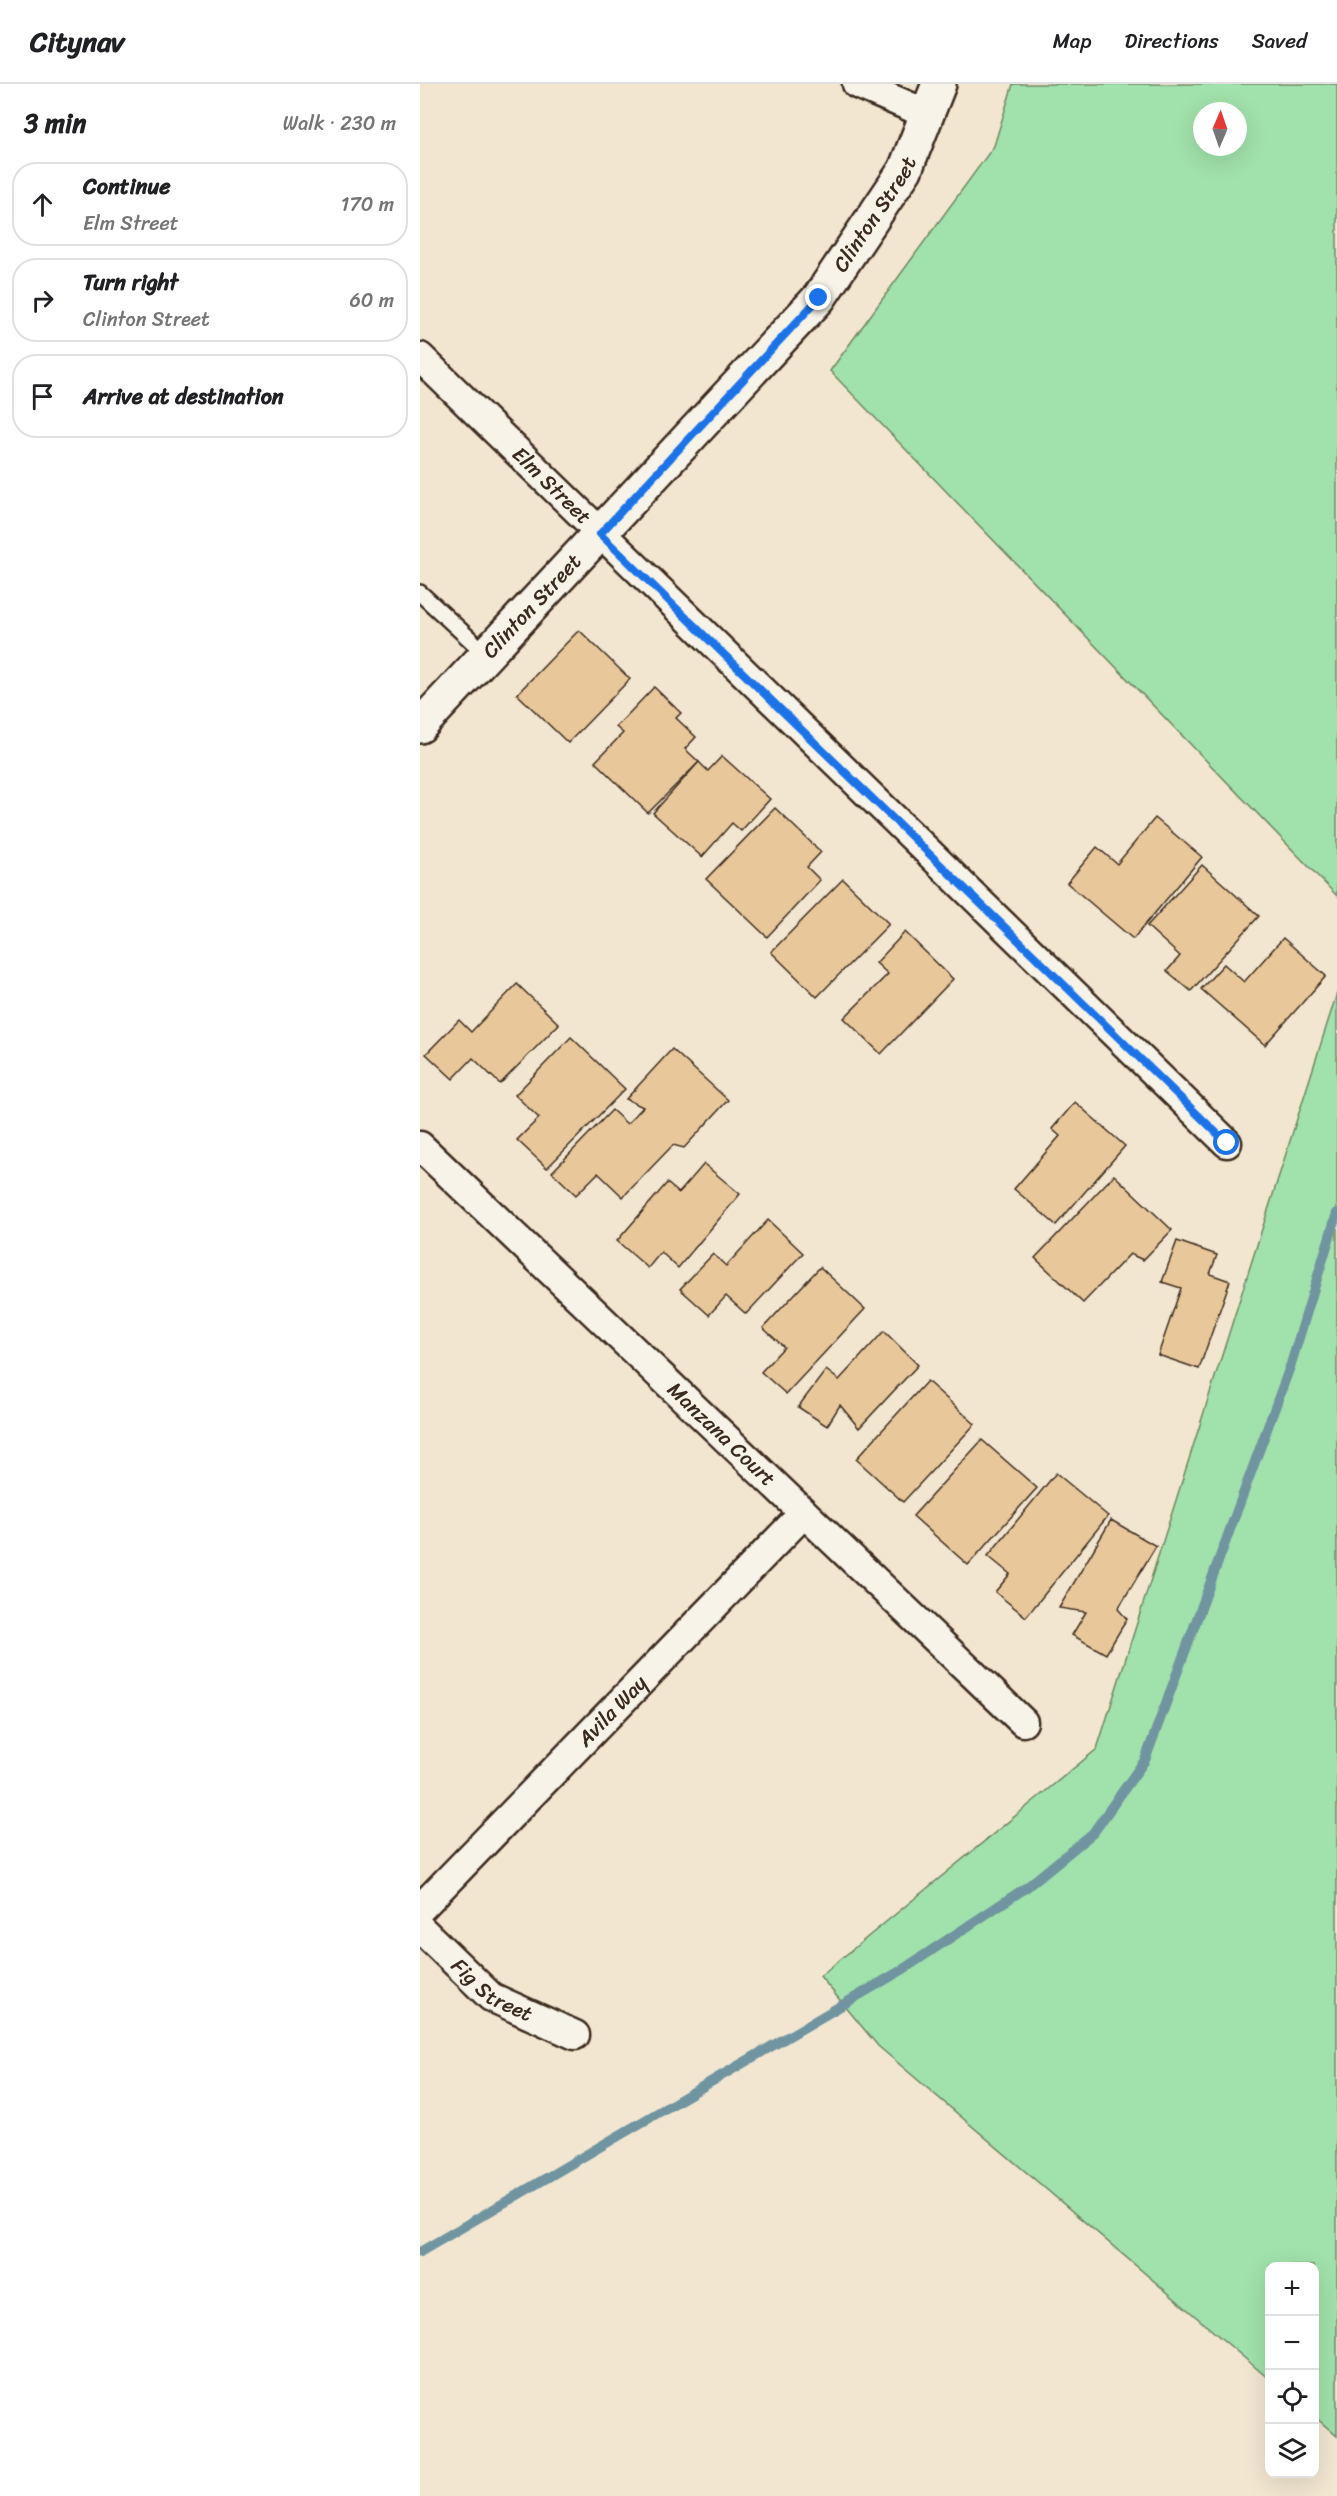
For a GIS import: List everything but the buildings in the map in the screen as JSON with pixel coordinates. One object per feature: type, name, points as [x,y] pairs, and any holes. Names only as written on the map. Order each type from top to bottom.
[{"type":"street","points":[[858,84],[927,114]]},
{"type":"street","name":"Clinton Street","points":[[420,726],[819,298],[905,170],[939,84]]},
{"type":"street","name":"Elm Street","points":[[420,357],[1227,1143]]},
{"type":"street","name":"Manzana Court","points":[[420,1146],[1023,1722]]},
{"type":"street","name":"Avila Way","points":[[420,1909],[804,1513]]},
{"type":"street","name":"Fig Street","points":[[420,1928],[491,1997],[575,2035]]},
{"type":"lane","points":[[420,593],[487,655]]},
{"type":"green space","points":[[1013,84],[1337,84],[1337,896],[830,371],[994,146]]},
{"type":"green space","points":[[1337,993],[1337,2436],[1319,2420],[1319,2262],[1265,2262],[1265,2376],[878,2046],[820,1976],[1097,1749]]},
{"type":"waterway","points":[[420,2252],[902,1970],[1027,1887],[1093,1833],[1145,1760],[1291,1364],[1337,1213]]},
{"type":"route","points":[[819,298],[600,534],[1227,1143]]}]
